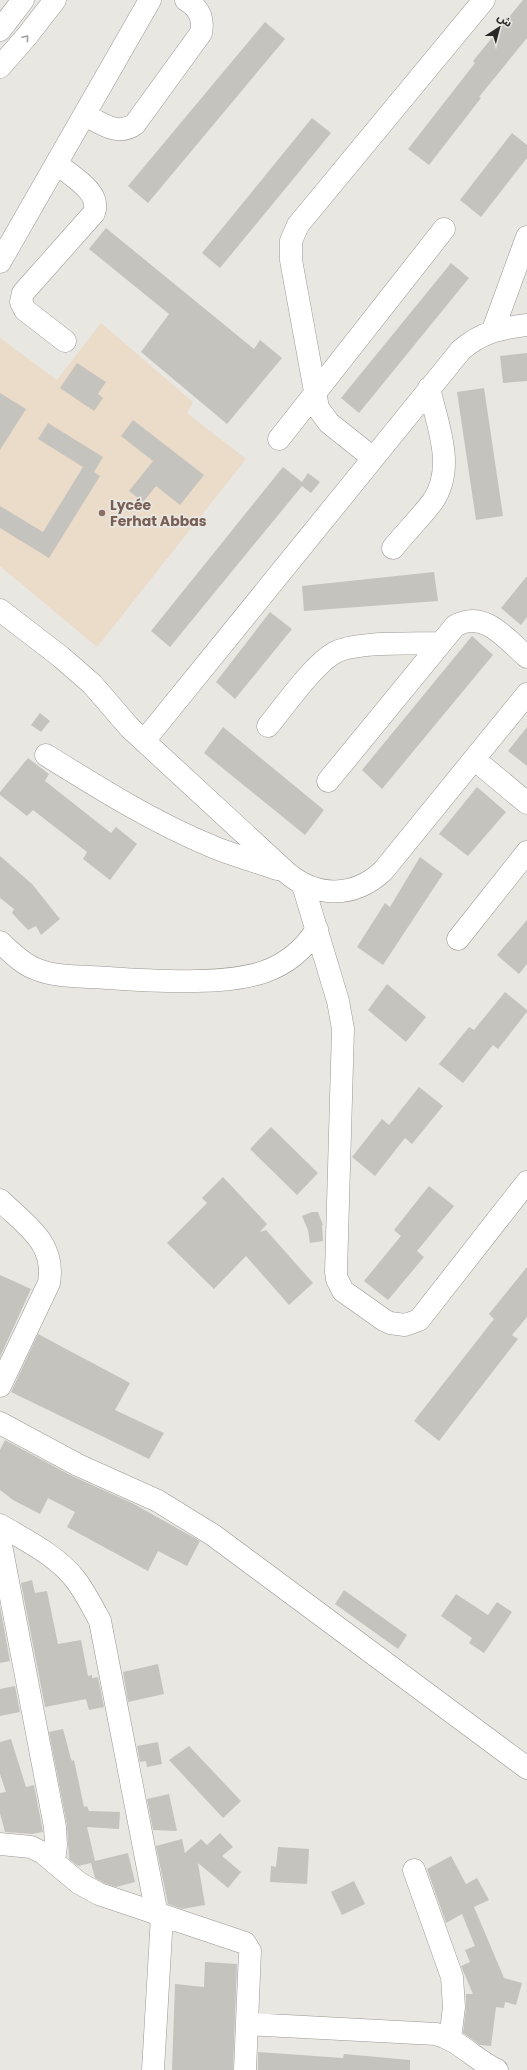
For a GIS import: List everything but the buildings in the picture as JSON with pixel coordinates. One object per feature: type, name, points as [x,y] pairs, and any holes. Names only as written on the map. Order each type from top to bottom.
[{"type":"street","points":[[0,30],[23,0]]},
{"type":"street","points":[[0,67],[55,0]]},
{"type":"street","points":[[0,262],[150,0]]},
{"type":"street","points":[[85,115],[116,130],[126,129],[135,124],[200,33],[202,18],[199,11],[186,0]]},
{"type":"street","points":[[372,458],[324,419],[318,408],[291,260],[290,250],[294,232],[484,0]]},
{"type":"street","points":[[56,164],[91,193],[96,202],[96,208],[94,213],[26,290],[21,298],[21,302],[25,310],[65,341]]},
{"type":"street","points":[[279,439],[444,229]]},
{"type":"street","points":[[493,330],[527,237]]},
{"type":"street","points":[[144,741],[461,350],[481,335],[493,330],[527,325]]},
{"type":"street","points":[[393,548],[433,500],[442,479],[444,456],[429,388]]},
{"type":"street","points":[[0,610],[61,657],[92,684],[123,721],[286,872],[304,885],[324,891],[340,892],[356,888],[375,878],[527,694]]},
{"type":"street","points":[[328,781],[455,626],[468,620],[476,620],[489,625],[527,657]]},
{"type":"street","points":[[268,726],[319,665],[334,653],[352,647],[440,644]]},
{"type":"street","points":[[46,755],[90,782],[172,828],[211,846],[286,872]]},
{"type":"street","points":[[474,760],[527,803]]},
{"type":"street","points":[[458,939],[527,852]]},
{"type":"street","points":[[304,885],[338,1001],[343,1029],[336,1272],[337,1280],[343,1290],[390,1323],[405,1325],[419,1320],[527,1182]]},
{"type":"street","points":[[0,942],[26,964],[46,972],[154,982],[225,981],[253,976],[278,966],[301,949],[317,929]]},
{"type":"street","points":[[0,1200],[44,1244],[48,1254],[51,1273],[49,1283],[0,1386]]},
{"type":"street","points":[[0,1423],[78,1465],[158,1501],[213,1535],[527,1768]]},
{"type":"street","points":[[0,1525],[26,1540],[53,1559],[74,1577],[87,1594],[100,1621],[160,1916],[153,2070]]},
{"type":"street","points":[[0,1540],[7,1617],[55,1827],[56,1845],[54,1862]]},
{"type":"street","points":[[0,1844],[31,1847],[44,1853],[88,1889],[160,1916],[245,1943],[250,1951],[245,2070]]},
{"type":"street","points":[[414,1870],[452,1977],[454,2007],[450,2039]]},
{"type":"street","points":[[247,2024],[429,2033],[450,2039],[480,2061],[497,2070]]},
{"type":"shaded area","name":"Lycée Ferhat Abbas","points":[[101,323],[193,402],[187,413],[246,459],[97,647],[0,566],[0,338],[57,380]]},
{"type":"place","name":"Lycée Ferhat Abbas","points":[[102,513]]}]
